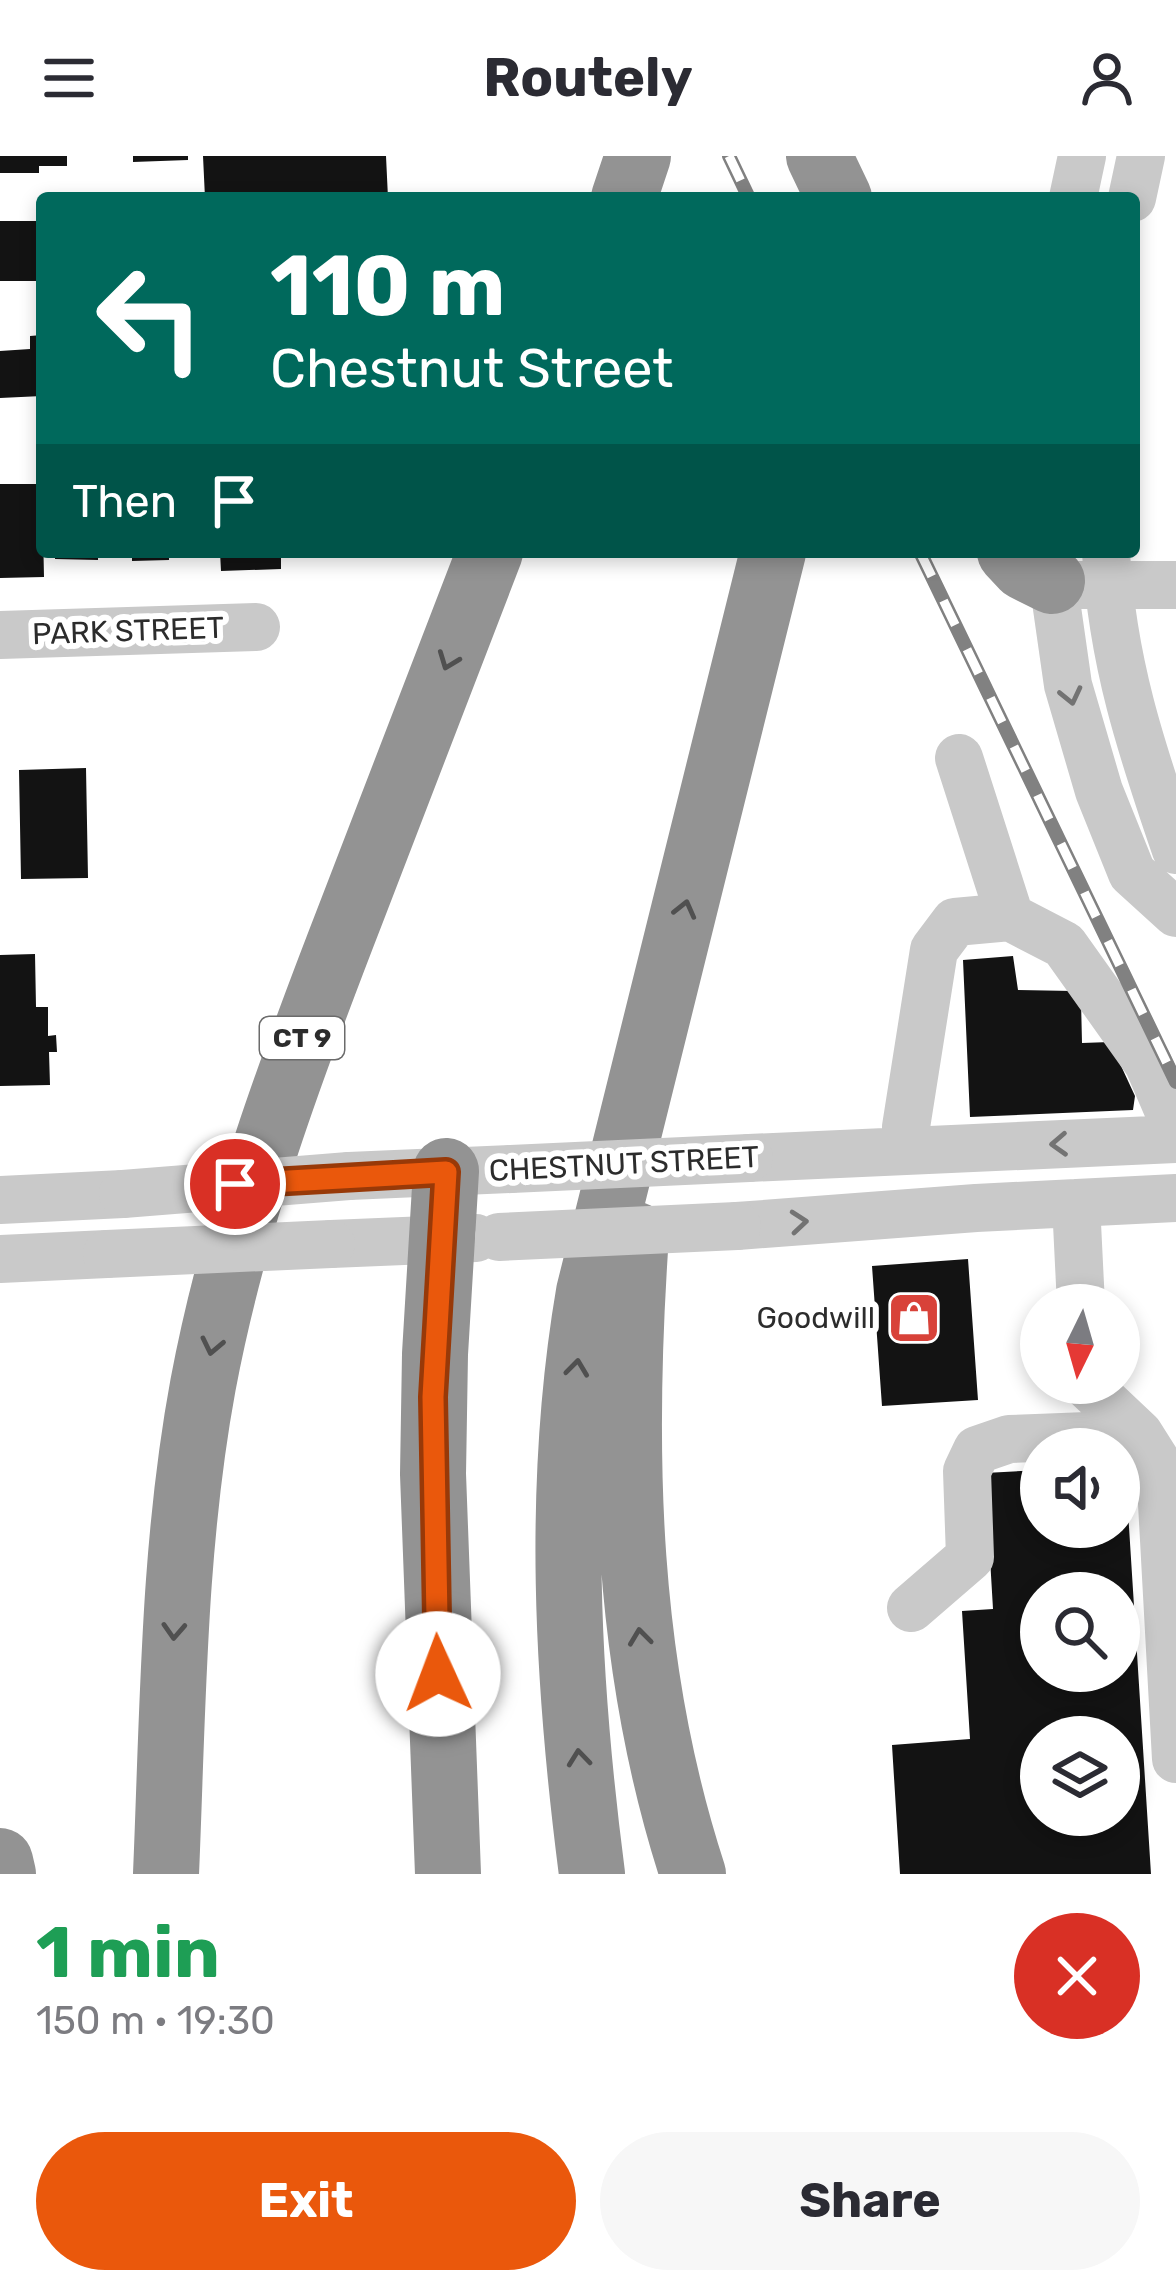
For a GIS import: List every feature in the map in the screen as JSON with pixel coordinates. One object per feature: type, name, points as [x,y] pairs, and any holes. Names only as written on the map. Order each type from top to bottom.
[{"type":"highway","points":[[626,192],[638,156]]},
{"type":"highway","points":[[819,156],[836,192]]},
{"type":"highway","points":[[861,192],[870,156]]},
{"type":"highway","name":"CT 9","points":[[166,1874],[176,1588],[190,1461],[234,1248],[281,1094],[488,558]]},
{"type":"highway","points":[[592,1874],[570,1644],[574,1403],[589,1292],[771,558]]},
{"type":"highway","points":[[657,1023],[631,1303],[628,1494],[645,1675],[665,1776],[692,1868]]},
{"type":"highway","points":[[446,1172],[470,1238],[433,1474],[448,1874]]},
{"type":"highway","points":[[170,1718],[188,1874]]},
{"type":"highway","points":[[0,1861],[3,1874]]},
{"type":"street","points":[[1073,192],[1082,156]]},
{"type":"street","points":[[1133,192],[1141,156]]},
{"type":"street","points":[[1065,565],[1176,585]]},
{"type":"street","points":[[1065,565],[1130,715],[1176,850]]},
{"type":"street","points":[[1065,565],[1073,707],[1099,791],[1132,873],[1176,913]]},
{"type":"street","name":"PARK STREET","points":[[0,634],[256,627]]},
{"type":"street","points":[[959,758],[1010,917]]},
{"type":"street","points":[[907,1151],[906,1127],[934,950],[955,922],[1010,917],[1064,945],[1148,1064],[1176,1128]]},
{"type":"street","name":"CHESTNUT STREET","points":[[0,1200],[349,1176],[1176,1139]]},
{"type":"street","points":[[0,1258],[737,1226],[1176,1198]]},
{"type":"street","points":[[1076,1203],[1080,1284]]},
{"type":"street","points":[[1107,1404],[1133,1428]]},
{"type":"street","points":[[1140,1436],[1160,1467],[1176,1759]]},
{"type":"street","points":[[911,1608],[970,1558],[967,1471],[977,1450],[1020,1438]]},
{"type":"building","points":[[0,156],[67,156],[67,166],[39,166],[39,173],[0,173]]},
{"type":"building","points":[[133,156],[188,156],[188,160],[133,162]]},
{"type":"building","points":[[203,156],[386,156],[388,192],[205,192]]},
{"type":"building","points":[[0,221],[36,221],[36,281],[0,281]]},
{"type":"building","points":[[30,336],[36,336],[36,396],[0,398],[0,351],[30,349]]},
{"type":"building","points":[[0,484],[36,484],[36,558],[44,558],[44,577],[0,578]]},
{"type":"building","points":[[132,558],[169,558],[169,560]]},
{"type":"building","points":[[220,558],[281,558],[281,569],[221,571]]},
{"type":"building","points":[[86,768],[88,878],[21,879],[19,770]]},
{"type":"building","points":[[35,954],[36,1007],[48,1007],[48,1036],[56,1035],[57,1052],[49,1052],[50,1085],[0,1086],[0,955]]},
{"type":"building","points":[[1013,956],[1018,990],[1073,991],[1081,1000],[1082,1043],[1110,1042],[1135,1096],[1133,1110],[970,1117],[963,960]]},
{"type":"building","points":[[968,1259],[978,1400],[882,1406],[872,1266]]},
{"type":"building","points":[[1020,1471],[1020,1548],[1130,1548],[1132,1572],[1020,1572],[1020,1692],[1139,1692],[1151,1874],[900,1874],[892,1745],[970,1739],[962,1611],[993,1609],[985,1473]]},
{"type":"railway","points":[[729,156],[746,192]]},
{"type":"railway","points":[[923,558],[1176,1082]]},
{"type":"place","name":"Goodwill","points":[[914,1318]]},
{"type":"route","points":[[235,1184],[446,1172],[433,1397],[438,1674]]}]
